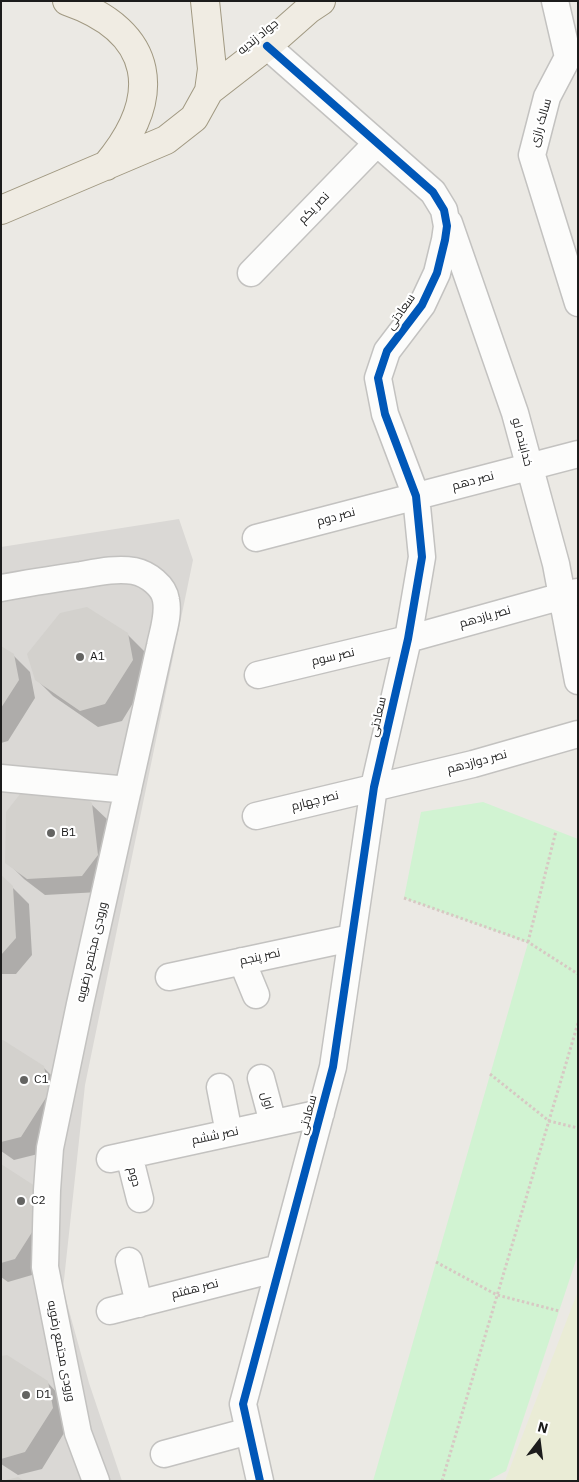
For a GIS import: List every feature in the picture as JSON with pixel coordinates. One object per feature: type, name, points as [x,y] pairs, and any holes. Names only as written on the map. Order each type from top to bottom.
[{"type":"main road","points":[[67,1],[88,9],[109,21],[128,39],[139,59],[144,81],[141,104],[121,148],[106,166]]},
{"type":"main road","name":"جواد زندیه","points":[[1,210],[166,140],[194,118],[209,91],[212,68],[205,1]]},
{"type":"main road","name":"جواد زندیه","points":[[209,91],[321,1]]},
{"type":"street","name":"سالک رازی","points":[[555,1],[568,57],[547,97],[532,154],[578,303]]},
{"type":"street","points":[[267,46],[433,192],[444,210]]},
{"type":"street","name":"نصر یکم","points":[[250,273],[377,142]]},
{"type":"street","name":"خدابنده لو","points":[[444,210],[515,413],[556,564],[570,594],[578,681]]},
{"type":"street","name":"سعادتی","points":[[260,1481],[242,1404],[333,1067],[374,787],[408,639],[422,557],[416,496],[385,414],[378,378],[388,350],[422,305],[437,273],[447,226],[444,210]]},
{"type":"street","name":"نصر دهم","points":[[416,496],[578,454]]},
{"type":"street","name":"نصر دوم","points":[[256,538],[416,496]]},
{"type":"street","name":"ورودی مجتمع رضویه","points":[[1,588],[123,570],[144,574],[163,591],[166,599],[167,612],[50,1148],[46,1190],[45,1266],[78,1433],[96,1481]]},
{"type":"street","name":"نصر یازدهم","points":[[408,639],[570,594]]},
{"type":"street","name":"نصر سوم","points":[[258,675],[408,639]]},
{"type":"street","name":"نصر دوازدهم","points":[[374,787],[473,764],[578,734]]},
{"type":"street","points":[[1,778],[128,790]]},
{"type":"street","name":"نصر چهارم","points":[[256,816],[374,787]]},
{"type":"street","name":"نصر پنجم","points":[[168,977],[351,938]]},
{"type":"street","points":[[242,961],[256,995]]},
{"type":"street","name":"اول","points":[[261,1078],[273,1123]]},
{"type":"street","points":[[220,1087],[229,1133]]},
{"type":"street","name":"نصر ششم","points":[[119,1157],[321,1112]]},
{"type":"street","name":"دوم","points":[[119,1157],[140,1199]]},
{"type":"street","points":[[129,1261],[139,1304]]},
{"type":"street","name":"نصر هفتم","points":[[110,1311],[279,1268]]},
{"type":"street","points":[[164,1454],[249,1431]]},
{"type":"path","points":[[528,942],[556,830]]},
{"type":"path","points":[[404,898],[528,942],[578,974]]},
{"type":"path","points":[[442,1481],[578,1022]]},
{"type":"path","points":[[490,1074],[549,1121],[578,1128]]},
{"type":"path","points":[[436,1262],[497,1294],[559,1311]]},
{"type":"shaded area","points":[[179,519],[193,560],[85,1085],[63,1289],[89,1383],[122,1481],[1,1481],[1,547]]},
{"type":"green space","points":[[483,802],[578,839],[578,1254],[506,1471],[487,1481],[373,1481],[528,943],[404,898],[421,812]]},
{"type":"green space","points":[[578,1291],[578,1481],[505,1481]]},
{"type":"building","name":"A1","points":[[87,607],[128,633],[133,660],[105,704],[80,711],[35,680],[27,654],[60,613]]},
{"type":"building","points":[[1,646],[14,654],[19,680],[1,708]]},
{"type":"building","name":"B1","points":[[72,785],[92,803],[98,855],[82,876],[27,879],[5,863],[6,812],[24,789]]},
{"type":"building","points":[[1,875],[13,886],[16,938],[1,955]]},
{"type":"building","name":"C1","points":[[1,1040],[44,1066],[49,1093],[21,1137],[1,1142]]},
{"type":"building","name":"C2","points":[[1,1164],[38,1188],[43,1215],[15,1259],[1,1263]]},
{"type":"building","name":"D1","points":[[7,1355],[48,1381],[53,1408],[25,1452],[1,1459],[1,1356]]},
{"type":"building","points":[[18,1477],[24,1481],[6,1480]]},
{"type":"cycle path","points":[[260,1481],[243,1404],[333,1067],[374,787],[408,639],[422,557],[416,496],[385,414],[378,378],[387,351],[422,305],[437,273],[447,226],[444,210],[433,192],[267,46]]},
{"type":"place","name":"A1","points":[[80,657]]},
{"type":"place","name":"B1","points":[[51,833]]},
{"type":"place","name":"C1","points":[[24,1080]]},
{"type":"place","name":"C2","points":[[21,1201]]},
{"type":"place","name":"D1","points":[[26,1395]]}]
